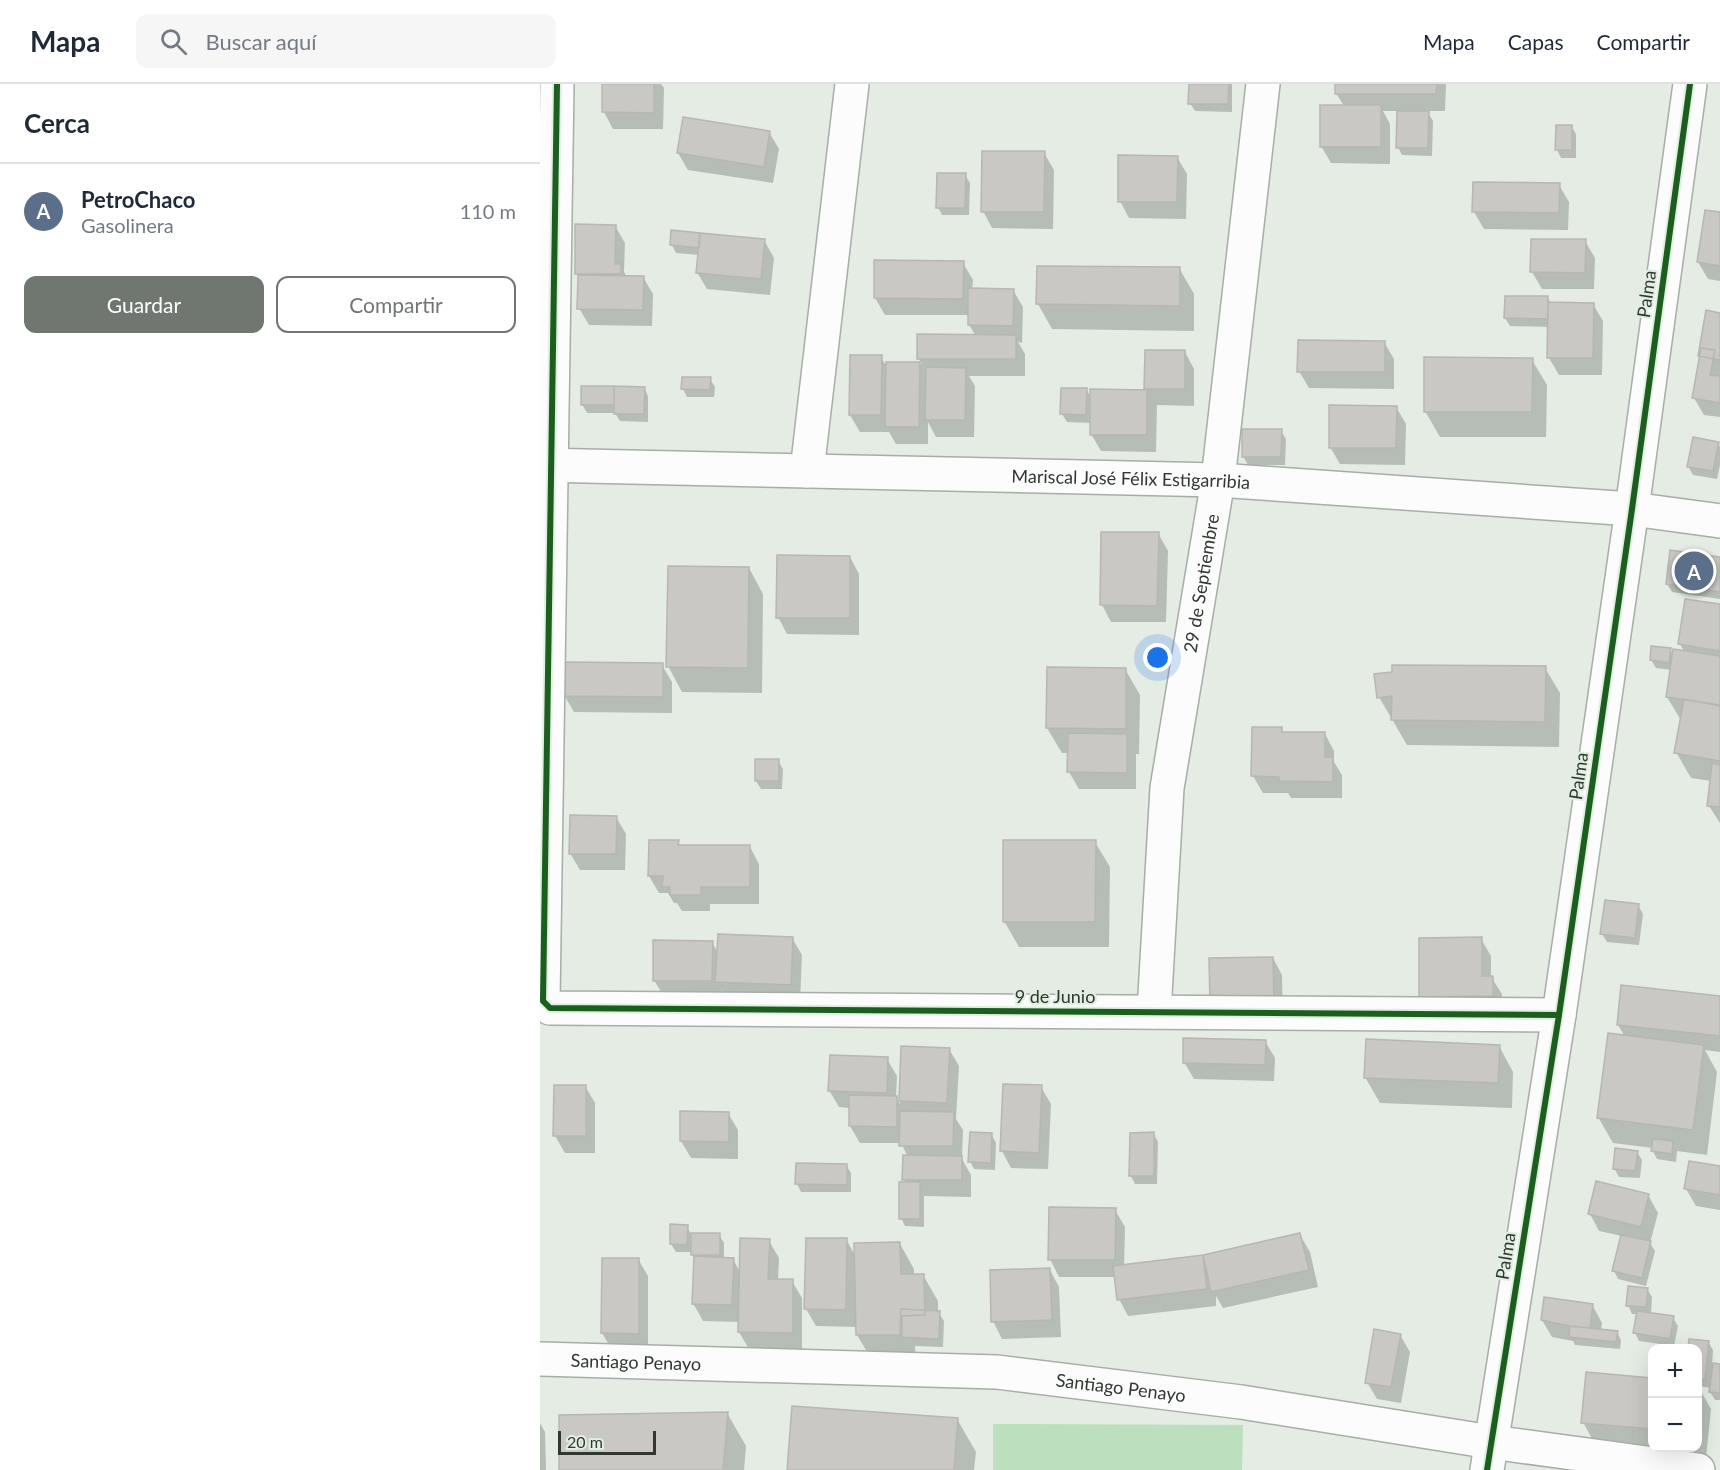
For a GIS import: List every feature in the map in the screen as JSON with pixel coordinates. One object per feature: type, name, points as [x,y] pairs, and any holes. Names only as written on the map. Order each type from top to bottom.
[{"type":"street","points":[[546,465],[557,84]]},
{"type":"street","points":[[807,471],[852,84]]},
{"type":"street","name":"29 de Septiembre","points":[[1154,1012],[1167,788],[1218,480],[1263,84]]},
{"type":"street","name":"Palma","points":[[1489,1456],[1559,1016],[1690,84]]},
{"type":"street","name":"Mariscal José Félix Estigarribia","points":[[546,465],[1218,480],[1632,509],[1720,521]]},
{"type":"street","name":"9 de Junio","points":[[546,465],[543,1001],[550,1008],[1559,1016]]},
{"type":"street","name":"Santiago Penayo","points":[[540,1359],[997,1372],[1241,1402],[1489,1456],[1698,1470]]},
{"type":"green space","points":[[993,1424],[1243,1425],[1242,1470],[993,1470]]},
{"type":"building","points":[[602,84],[654,84],[654,113],[602,112]]},
{"type":"building","points":[[1189,84],[1229,84],[1228,104],[1188,104]]},
{"type":"building","points":[[1335,84],[1437,84],[1436,94],[1335,94]]},
{"type":"building","points":[[1320,105],[1381,105],[1381,147],[1320,147]]},
{"type":"building","points":[[1397,111],[1429,111],[1428,148],[1396,148]]},
{"type":"building","points":[[683,117],[770,131],[764,167],[677,153]]},
{"type":"building","points":[[1556,125],[1572,125],[1572,150],[1555,150]]},
{"type":"building","points":[[982,151],[1045,151],[1044,212],[981,212]]},
{"type":"building","points":[[1118,155],[1178,156],[1177,202],[1118,202]]},
{"type":"building","points":[[937,173],[966,173],[965,208],[936,208]]},
{"type":"building","points":[[1473,182],[1560,183],[1559,213],[1472,212]]},
{"type":"building","points":[[1705,210],[1720,212],[1720,266],[1697,262]]},
{"type":"building","points":[[575,224],[616,225],[615,264],[621,264],[621,274],[575,274]]},
{"type":"building","points":[[671,230],[700,233],[699,248],[670,245]]},
{"type":"building","points":[[700,233],[765,239],[761,279],[696,273]]},
{"type":"building","points":[[1531,239],[1586,239],[1585,273],[1530,272]]},
{"type":"building","points":[[874,260],[964,261],[963,299],[874,298]]},
{"type":"building","points":[[1037,266],[1180,267],[1180,306],[1036,304]]},
{"type":"building","points":[[578,275],[644,276],[643,310],[577,309]]},
{"type":"building","points":[[968,288],[1014,289],[1013,326],[968,325]]},
{"type":"building","points":[[1505,296],[1548,296],[1548,319],[1504,318]]},
{"type":"building","points":[[1548,302],[1594,303],[1593,358],[1547,358]]},
{"type":"building","points":[[1706,310],[1720,313],[1720,360],[1698,356]]},
{"type":"building","points":[[917,334],[1016,335],[1016,359],[917,359]]},
{"type":"building","points":[[1298,340],[1385,341],[1385,372],[1297,372]]},
{"type":"building","points":[[1701,348],[1715,350],[1710,375],[1720,376],[1720,403],[1692,398]]},
{"type":"building","points":[[1145,350],[1185,350],[1185,389],[1144,389]]},
{"type":"building","points":[[850,355],[882,355],[881,415],[849,415]]},
{"type":"building","points":[[1424,357],[1533,358],[1532,412],[1424,412]]},
{"type":"building","points":[[886,362],[920,362],[919,427],[885,427]]},
{"type":"building","points":[[926,367],[966,368],[965,420],[925,420]]},
{"type":"building","points":[[682,377],[711,377],[710,390],[681,389]]},
{"type":"building","points":[[581,386],[614,386],[614,405],[581,405]]},
{"type":"building","points":[[614,386],[645,387],[644,414],[614,414]]},
{"type":"building","points":[[1061,388],[1087,388],[1086,415],[1060,414]]},
{"type":"building","points":[[1090,389],[1147,390],[1147,435],[1090,435]]},
{"type":"building","points":[[1329,405],[1397,406],[1396,448],[1329,448]]},
{"type":"building","points":[[1242,429],[1282,429],[1281,457],[1242,457]]},
{"type":"building","points":[[1693,437],[1719,442],[1713,471],[1687,467]]},
{"type":"building","points":[[1101,532],[1159,532],[1157,606],[1100,605]]},
{"type":"building","points":[[1670,550],[1720,557],[1720,592],[1666,584]]},
{"type":"building","points":[[777,555],[850,556],[850,618],[776,618]]},
{"type":"building","points":[[668,566],[749,567],[748,668],[666,667]]},
{"type":"building","points":[[1685,599],[1720,604],[1720,651],[1678,644]]},
{"type":"building","points":[[1651,646],[1671,648],[1669,663],[1650,660]]},
{"type":"building","points":[[1673,649],[1720,656],[1720,705],[1666,697]]},
{"type":"building","points":[[564,662],[663,663],[663,697],[563,696]]},
{"type":"building","points":[[1392,665],[1546,666],[1545,722],[1391,720],[1392,696],[1377,698],[1374,674],[1392,672]]},
{"type":"building","points":[[1047,667],[1126,668],[1126,729],[1046,728]]},
{"type":"building","points":[[1684,699],[1720,706],[1720,761],[1674,753]]},
{"type":"building","points":[[1252,727],[1282,727],[1282,732],[1325,732],[1325,757],[1333,757],[1333,782],[1279,781],[1279,777],[1251,776]]},
{"type":"building","points":[[1068,733],[1127,734],[1127,773],[1067,772]]},
{"type":"building","points":[[755,759],[779,759],[779,781],[755,781]]},
{"type":"building","points":[[1712,763],[1720,765],[1720,807],[1707,806]]},
{"type":"building","points":[[570,815],[617,816],[616,854],[569,854]]},
{"type":"building","points":[[649,840],[679,840],[678,845],[750,845],[750,887],[701,887],[701,895],[670,895],[670,887],[662,887],[663,876],[648,876]]},
{"type":"building","points":[[1003,840],[1096,840],[1095,922],[1003,922]]},
{"type":"building","points":[[1605,900],[1639,904],[1635,938],[1600,934]]},
{"type":"building","points":[[718,934],[793,937],[791,985],[715,982]]},
{"type":"building","points":[[1482,937],[1482,976],[1493,976],[1493,996],[1419,997],[1419,938]]},
{"type":"building","points":[[653,940],[713,941],[712,981],[653,981]]},
{"type":"building","points":[[1273,957],[1274,1002],[1210,1003],[1209,958]]},
{"type":"building","points":[[1621,985],[1720,996],[1720,1036],[1617,1025]]},
{"type":"building","points":[[1608,1033],[1704,1045],[1693,1130],[1597,1118]]},
{"type":"building","points":[[1183,1038],[1266,1040],[1265,1065],[1183,1063]]},
{"type":"building","points":[[1366,1039],[1500,1045],[1498,1083],[1364,1078]]},
{"type":"building","points":[[901,1046],[950,1048],[947,1103],[899,1101]]},
{"type":"building","points":[[830,1055],[888,1057],[887,1093],[828,1091]]},
{"type":"building","points":[[1003,1084],[1042,1085],[1039,1153],[1000,1151]]},
{"type":"building","points":[[554,1085],[586,1085],[586,1136],[553,1136]]},
{"type":"building","points":[[849,1095],[897,1096],[897,1127],[849,1126]]},
{"type":"building","points":[[680,1111],[729,1112],[729,1142],[680,1141]]},
{"type":"building","points":[[900,1111],[954,1112],[953,1146],[899,1146]]},
{"type":"building","points":[[970,1132],[992,1133],[991,1163],[968,1162]]},
{"type":"building","points":[[1154,1132],[1154,1176],[1129,1176],[1130,1133]]},
{"type":"building","points":[[1653,1139],[1673,1141],[1672,1154],[1651,1151]]},
{"type":"building","points":[[1615,1148],[1638,1151],[1635,1171],[1613,1169]]},
{"type":"building","points":[[903,1155],[962,1156],[962,1180],[902,1180]]},
{"type":"building","points":[[1689,1161],[1720,1166],[1720,1195],[1684,1189]]},
{"type":"building","points":[[796,1163],[847,1164],[847,1185],[795,1184]]},
{"type":"building","points":[[1596,1181],[1649,1194],[1641,1227],[1588,1214]]},
{"type":"building","points":[[899,1182],[920,1182],[920,1219],[899,1219]]},
{"type":"building","points":[[1049,1207],[1116,1208],[1115,1260],[1048,1260]]},
{"type":"building","points":[[670,1224],[688,1225],[687,1245],[670,1244]]},
{"type":"building","points":[[691,1233],[720,1233],[720,1255],[691,1255]]},
{"type":"building","points":[[1300,1233],[1309,1270],[1211,1292],[1203,1255]]},
{"type":"building","points":[[1621,1235],[1651,1241],[1642,1278],[1612,1271]]},
{"type":"building","points":[[740,1238],[770,1239],[768,1279],[793,1279],[793,1333],[738,1332]]},
{"type":"building","points":[[806,1238],[847,1238],[846,1310],[804,1309]]},
{"type":"building","points":[[900,1242],[901,1274],[924,1274],[925,1315],[902,1316],[902,1335],[856,1335],[854,1243]]},
{"type":"building","points":[[1203,1255],[1207,1289],[1117,1300],[1113,1266]]},
{"type":"building","points":[[694,1256],[734,1258],[732,1305],[692,1304]]},
{"type":"building","points":[[602,1258],[639,1258],[639,1334],[601,1333]]},
{"type":"building","points":[[1050,1268],[1052,1320],[991,1322],[990,1270]]},
{"type":"building","points":[[1628,1286],[1648,1288],[1646,1307],[1626,1306]]},
{"type":"building","points":[[1544,1297],[1593,1304],[1590,1328],[1541,1320]]},
{"type":"building","points":[[901,1309],[940,1311],[939,1339],[900,1337]]},
{"type":"building","points":[[1637,1311],[1674,1316],[1670,1339],[1633,1333]]},
{"type":"building","points":[[1570,1326],[1618,1331],[1616,1342],[1569,1337]]},
{"type":"building","points":[[1374,1329],[1401,1334],[1391,1387],[1365,1383]]},
{"type":"building","points":[[1689,1339],[1709,1341],[1705,1380],[1702,1380],[1702,1344],[1688,1344]]},
{"type":"building","points":[[1713,1363],[1720,1364],[1720,1393],[1709,1392]]},
{"type":"building","points":[[1586,1372],[1648,1378],[1648,1429],[1581,1423]]},
{"type":"building","points":[[792,1406],[958,1418],[954,1470],[787,1470]]},
{"type":"building","points":[[728,1412],[723,1470],[559,1470],[559,1415]]},
{"type":"cycle path","points":[[557,84],[543,1001],[550,1008],[1559,1015]]},
{"type":"cycle path","points":[[1487,1470],[1559,1015],[1690,84]]},
{"type":"place","name":"PetroChaco","points":[[1694,571]]}]
